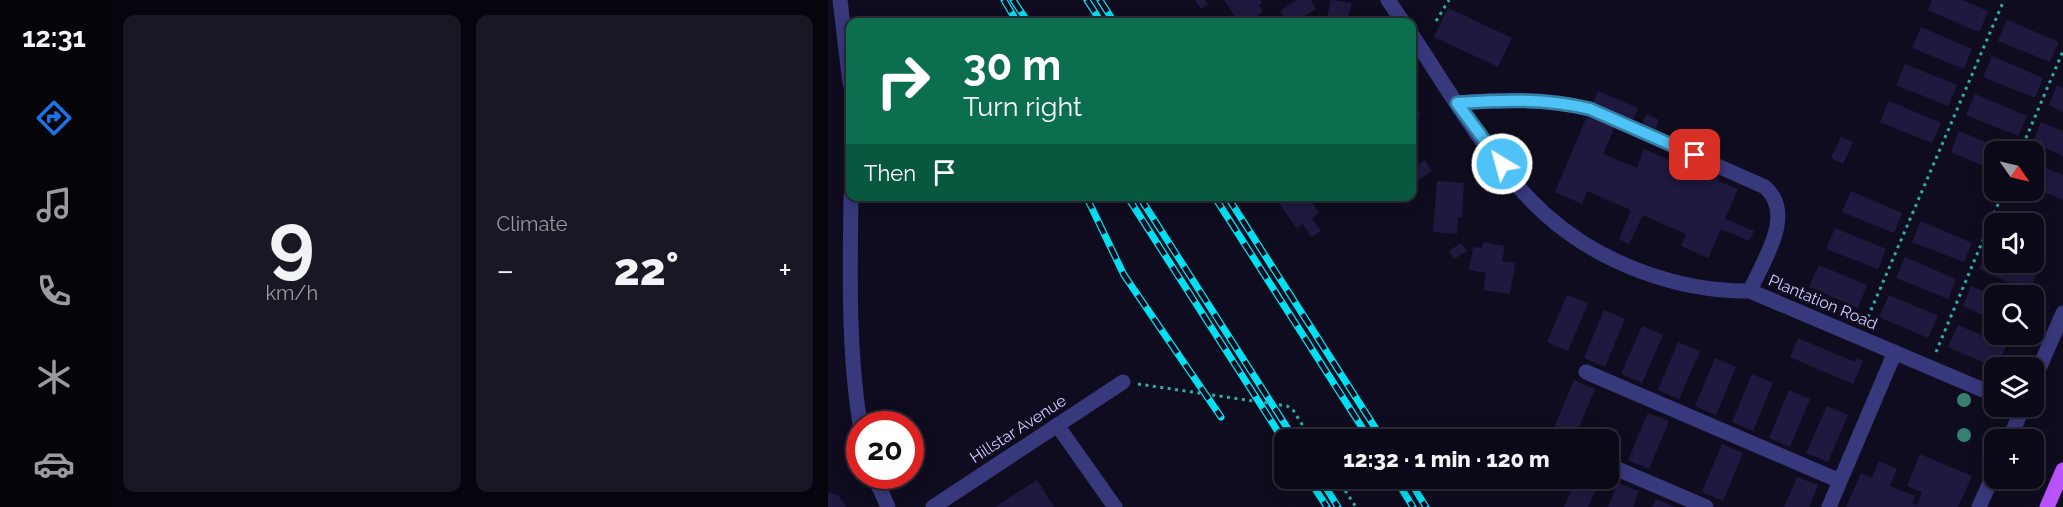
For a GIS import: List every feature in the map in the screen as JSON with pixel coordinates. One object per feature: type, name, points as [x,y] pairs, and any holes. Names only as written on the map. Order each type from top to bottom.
[{"type":"main road","points":[[2048,507],[2063,470]]},
{"type":"street","points":[[840,0],[846,50]]},
{"type":"street","points":[[1388,0],[1400,18]]},
{"type":"street","name":"Plantation Road","points":[[1416,41],[1493,153],[1537,206],[1578,238],[1621,262],[1671,281],[1723,291],[1750,291],[1984,390]]},
{"type":"street","points":[[1457,103],[1524,99],[1590,109],[1766,186],[1776,199],[1779,220],[1750,291]]},
{"type":"street","points":[[851,201],[852,373],[858,411]]},
{"type":"street","points":[[2044,357],[2063,313]]},
{"type":"street","points":[[1829,507],[1895,352]]},
{"type":"street","points":[[1586,372],[1840,481]]},
{"type":"street","name":"Hillstar Avenue","points":[[933,507],[1123,382]]},
{"type":"street","points":[[1057,425],[1115,507]]},
{"type":"street","points":[[1619,470],[1706,507]]},
{"type":"street","points":[[880,489],[888,507]]},
{"type":"street","points":[[1979,507],[1987,489]]},
{"type":"path","points":[[1436,21],[1449,0]]},
{"type":"path","points":[[1860,337],[2004,0]]},
{"type":"path","points":[[2025,141],[2063,51]]},
{"type":"path","points":[[1929,367],[1999,201]]},
{"type":"path","points":[[1123,382],[1287,406],[1293,410],[1305,429]]},
{"type":"path","points":[[1344,489],[1356,507]]},
{"type":"building","points":[[1195,0],[1205,0],[1208,4],[1201,9]]},
{"type":"building","points":[[1224,0],[1260,0],[1262,3],[1259,5],[1263,12],[1253,18],[1236,18]]},
{"type":"building","points":[[1297,0],[1311,0],[1316,9],[1301,18],[1284,18],[1280,11]]},
{"type":"building","points":[[1331,0],[1352,3],[1348,18],[1327,18]]},
{"type":"building","points":[[1932,0],[1962,0],[1988,11],[1980,31],[1928,10]]},
{"type":"building","points":[[1448,8],[1512,38],[1498,67],[1434,37]]},
{"type":"building","points":[[2007,20],[2059,42],[2050,62],[1998,41]]},
{"type":"building","points":[[1921,27],[1972,49],[1964,69],[1912,48]]},
{"type":"building","points":[[1992,56],[2043,78],[2035,98],[1983,77]]},
{"type":"building","points":[[1905,64],[1957,85],[1948,106],[1896,85]]},
{"type":"building","points":[[2057,85],[2063,88],[2063,112],[2049,105]]},
{"type":"building","points":[[1598,91],[1638,108],[1632,122],[1592,105]]},
{"type":"building","points":[[1975,94],[2027,116],[2018,136],[1966,115]]},
{"type":"building","points":[[1889,101],[1941,123],[1932,143],[1880,122]]},
{"type":"building","points":[[1416,111],[1420,112],[1416,134]]},
{"type":"building","points":[[1647,114],[1659,120],[1655,130],[1642,124]]},
{"type":"building","points":[[1587,116],[1615,127],[1603,154],[1637,168],[1644,149],[1676,163],[1679,156],[1716,172],[1714,175],[1720,177],[1718,181],[1738,189],[1725,219],[1754,231],[1749,241],[1721,229],[1708,258],[1681,246],[1686,234],[1643,215],[1629,244],[1619,239],[1631,210],[1587,191],[1582,204],[1555,192]]},
{"type":"building","points":[[2041,122],[2063,131],[2063,156],[2044,147],[2044,141],[2033,141]]},
{"type":"building","points":[[1959,131],[1984,141],[1984,166],[1951,152]]},
{"type":"building","points":[[1841,137],[1853,142],[1843,164],[1831,158]]},
{"type":"building","points":[[1425,160],[1432,171],[1416,181],[1416,166]]},
{"type":"building","points":[[2044,167],[2063,175],[2063,200],[2044,192]]},
{"type":"building","points":[[1437,181],[1464,183],[1462,217],[1458,217],[1457,234],[1433,232]]},
{"type":"building","points":[[1851,191],[1902,213],[1894,233],[1842,212]]},
{"type":"building","points":[[1278,201],[1311,201],[1319,213],[1312,218],[1321,231],[1311,237],[1303,224],[1296,228]]},
{"type":"building","points":[[1921,221],[1972,243],[1964,262],[1912,242]]},
{"type":"building","points":[[1835,228],[1886,249],[1878,269],[1826,249]]},
{"type":"building","points":[[1483,242],[1505,246],[1502,261],[1515,263],[1510,294],[1484,290],[1486,273],[1469,270],[1473,247],[1482,248]]},
{"type":"building","points":[[1461,243],[1467,251],[1454,259],[1449,251]]},
{"type":"building","points":[[1984,256],[1984,271],[1979,269]]},
{"type":"building","points":[[1905,257],[1956,279],[1948,299],[1896,278]]},
{"type":"building","points":[[1819,265],[1867,285],[1858,308],[1809,287]]},
{"type":"building","points":[[1988,273],[2037,273],[2032,285],[2014,285]]},
{"type":"building","points":[[1971,286],[1984,291],[1984,316],[1963,306]]},
{"type":"building","points":[[1567,295],[1588,303],[1568,351],[1547,342]]},
{"type":"building","points":[[1889,295],[1938,316],[1928,338],[1879,317]]},
{"type":"building","points":[[1604,310],[1625,319],[1605,367],[1584,358]]},
{"type":"building","points":[[1958,325],[1984,336],[1984,345],[2006,346],[2002,357],[1984,357],[1984,362],[1948,347]]},
{"type":"building","points":[[1642,326],[1663,335],[1642,383],[1621,374]]},
{"type":"building","points":[[1798,338],[1855,362],[1856,358],[1863,361],[1853,384],[1790,357]]},
{"type":"building","points":[[1678,342],[1700,351],[1679,399],[1658,390]]},
{"type":"building","points":[[1715,358],[1736,367],[1716,415],[1695,406]]},
{"type":"building","points":[[1752,374],[1773,383],[1753,431],[1732,422]]},
{"type":"building","points":[[1574,380],[1595,389],[1578,429],[1554,428]]},
{"type":"building","points":[[1789,390],[1810,399],[1790,447],[1769,438]]},
{"type":"building","points":[[1827,406],[1848,415],[1828,462],[1806,453]]},
{"type":"building","points":[[1648,413],[1669,421],[1649,469],[1628,460]]},
{"type":"building","points":[[1722,444],[1743,453],[1723,501],[1702,492]]},
{"type":"building","points":[[1920,454],[1972,476],[1958,507],[1846,507],[1861,473],[1872,478],[1879,461],[1897,469],[1890,486],[1915,496],[1912,503],[1917,505],[1922,492],[1907,486]]},
{"type":"building","points":[[1797,477],[1818,485],[1809,507],[1784,507]]},
{"type":"building","points":[[1037,480],[1054,507],[995,507]]},
{"type":"building","points":[[1619,483],[1639,491],[1633,507],[1608,507],[1616,489],[1619,489]]},
{"type":"building","points":[[1571,489],[1596,489],[1588,507],[1564,507]]},
{"type":"building","points":[[828,492],[838,495],[846,507],[828,507]]},
{"type":"building","points":[[1656,499],[1675,507],[1652,507]]},
{"type":"railway","points":[[1004,0],[1015,18]]},
{"type":"railway","points":[[1013,0],[1025,18]]},
{"type":"railway","points":[[1087,0],[1098,18]]},
{"type":"railway","points":[[1100,0],[1111,18]]},
{"type":"railway","points":[[1088,201],[1124,275],[1221,417]]},
{"type":"railway","points":[[1130,201],[1276,429]]},
{"type":"railway","points":[[1142,201],[1288,429]]},
{"type":"railway","points":[[1217,201],[1363,429]]},
{"type":"railway","points":[[1230,201],[1376,429]]},
{"type":"railway","points":[[1315,489],[1327,507]]},
{"type":"railway","points":[[1327,489],[1338,507]]},
{"type":"railway","points":[[1402,489],[1413,507]]},
{"type":"railway","points":[[1415,489],[1426,507]]},
{"type":"route","points":[[1502,164],[1457,103],[1524,99],[1590,109],[1695,155]]}]
